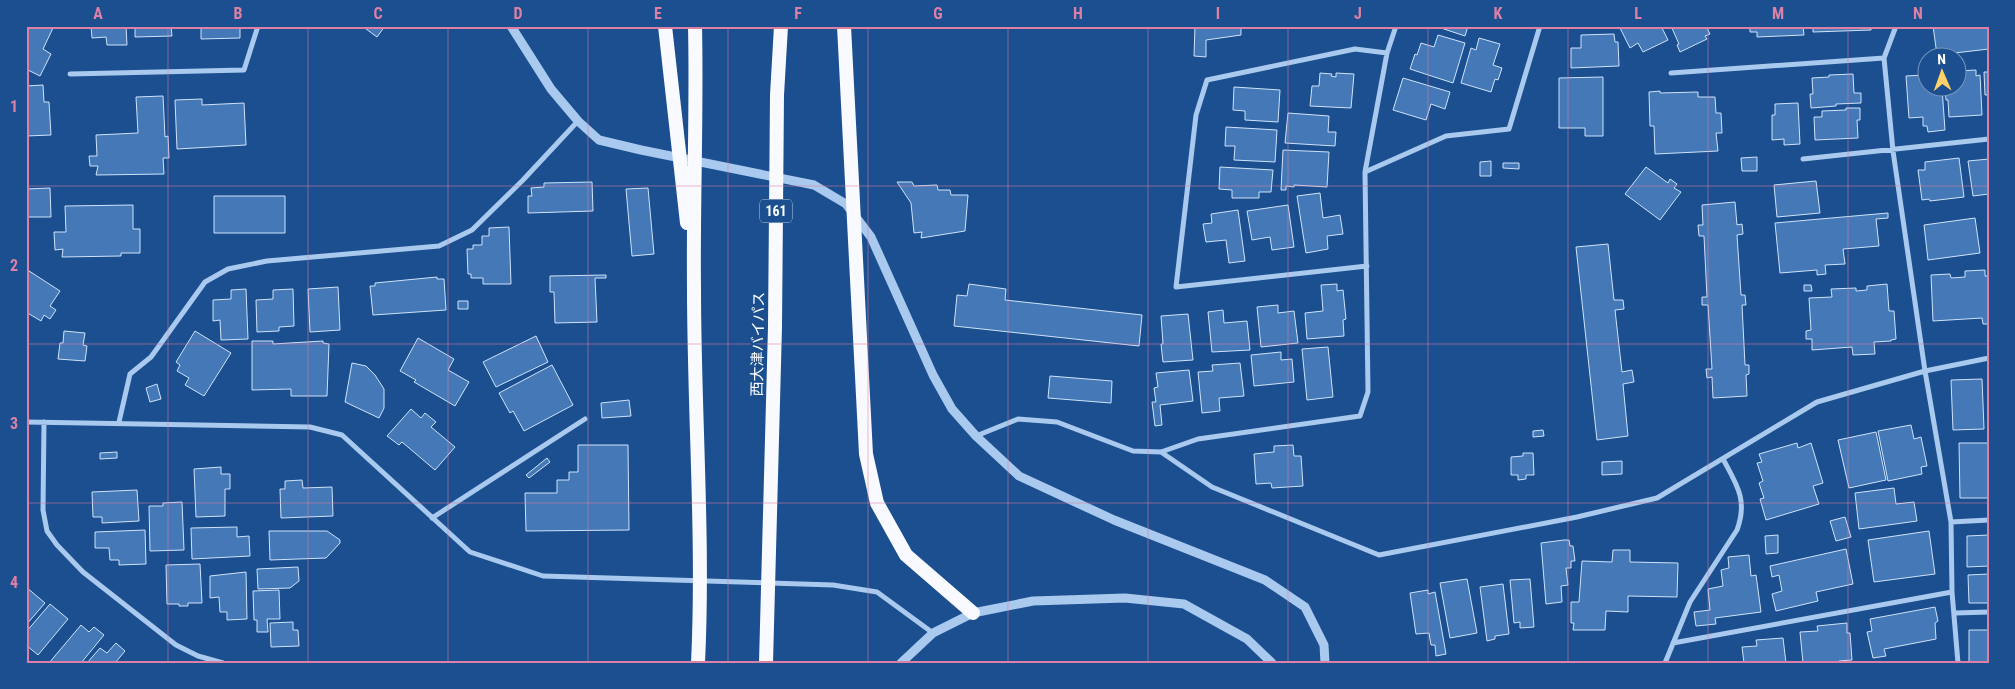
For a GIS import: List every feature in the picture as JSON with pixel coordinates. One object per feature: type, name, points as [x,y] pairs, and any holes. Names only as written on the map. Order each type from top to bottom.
[{"type":"highway","points":[[665,26],[694,289]]},
{"type":"highway","points":[[695,26],[694,289],[699,511],[699,656]]},
{"type":"highway","name":"西大津バイパス","points":[[766,659],[775,327],[777,95],[780,26]]},
{"type":"highway","points":[[844,26],[858,332],[866,454],[877,503],[906,555],[973,613]]},
{"type":"street","points":[[70,74],[244,70],[258,26]]},
{"type":"street","points":[[511,26],[551,90],[578,121],[600,140],[641,150],[814,184],[846,204],[871,237],[933,375],[952,409],[976,436],[1019,476],[1114,520],[1273,585],[1305,606],[1324,646],[1325,663]]},
{"type":"street","points":[[976,436],[1018,420],[1057,422],[1133,451],[1161,452],[1198,439],[1360,416],[1368,392],[1366,172],[1387,53],[1396,26]]},
{"type":"street","points":[[1366,172],[1446,136],[1509,129],[1540,26]]},
{"type":"street","points":[[1896,26],[1884,58],[1892,151],[1925,371],[1951,522],[1952,592],[1958,663]]},
{"type":"street","points":[[1366,266],[1176,287],[1196,115],[1207,80],[1355,50],[1387,53]]},
{"type":"street","points":[[1671,73],[1884,58]]},
{"type":"street","points":[[120,422],[130,374],[151,357],[205,282],[228,269],[268,261],[439,246],[453,240],[472,230],[523,180],[578,121]]},
{"type":"street","points":[[1803,159],[1892,151],[1989,139]]},
{"type":"street","points":[[1161,452],[1212,486],[1379,555],[1577,517],[1657,498],[1817,402],[1925,371],[1989,358]]},
{"type":"street","points":[[432,518],[585,419]]},
{"type":"street","points":[[26,422],[120,422],[310,427],[342,435],[470,552],[543,576],[833,585],[877,592],[933,633]]},
{"type":"street","points":[[44,422],[43,510],[47,531],[57,545],[69,560],[83,572],[176,645],[198,656],[223,663]]},
{"type":"street","points":[[1665,663],[1690,602],[1737,530],[1741,519],[1742,502],[1740,489],[1723,459]]},
{"type":"street","points":[[1951,522],[1989,520]]},
{"type":"street","points":[[1673,642],[1952,592]]},
{"type":"street","points":[[901,663],[933,633],[973,613],[1042,600],[1124,598],[1184,604],[1247,639],[1272,663]]},
{"type":"street","points":[[1955,613],[1989,612]]},
{"type":"building","points":[[30,26],[50,26],[53,28],[43,49],[51,54],[40,76],[26,69],[26,34]]},
{"type":"building","points":[[91,26],[126,26],[127,45],[107,45],[106,37],[92,38]]},
{"type":"building","points":[[135,26],[171,26],[172,36],[135,37]]},
{"type":"building","points":[[201,26],[240,26],[240,38],[201,39]]},
{"type":"building","points":[[362,26],[385,26],[377,37]]},
{"type":"building","points":[[1195,26],[1241,26],[1241,35],[1206,40],[1206,57],[1194,56]]},
{"type":"building","points":[[1435,26],[1468,26],[1465,36]]},
{"type":"building","points":[[1619,26],[1661,26],[1668,40],[1643,52],[1638,43],[1630,48]]},
{"type":"building","points":[[1671,26],[1706,26],[1710,34],[1705,36],[1707,39],[1680,52],[1677,45],[1679,44]]},
{"type":"building","points":[[1750,26],[1803,26],[1804,35],[1757,37],[1757,32],[1750,32]]},
{"type":"building","points":[[1813,26],[1871,26],[1871,30],[1813,32]]},
{"type":"building","points":[[1933,26],[1989,26],[1989,49],[1968,51],[1968,48],[1936,48]]},
{"type":"building","points":[[1614,34],[1615,42],[1618,42],[1619,66],[1571,68],[1571,48],[1581,48],[1581,35]]},
{"type":"building","points":[[1438,35],[1465,43],[1453,83],[1410,69],[1421,43],[1434,47]]},
{"type":"building","points":[[1479,38],[1500,44],[1493,65],[1502,68],[1498,80],[1495,79],[1491,92],[1461,83],[1471,48],[1476,50]]},
{"type":"building","points":[[1968,70],[1976,70],[1976,76],[1980,75],[1982,115],[1949,117],[1948,100],[1946,98],[1968,98]]},
{"type":"building","points":[[1984,72],[1989,72],[1989,95],[1985,95]]},
{"type":"building","points":[[1320,73],[1332,74],[1331,76],[1336,77],[1336,73],[1354,74],[1351,108],[1310,106],[1312,86],[1319,86]]},
{"type":"building","points":[[1853,74],[1854,93],[1861,93],[1861,103],[1811,108],[1810,94],[1813,94],[1812,78]]},
{"type":"building","points":[[1918,75],[1918,98],[1943,98],[1945,130],[1928,132],[1927,126],[1923,126],[1923,117],[1909,118],[1906,76]]},
{"type":"building","points":[[1603,77],[1603,136],[1585,136],[1585,128],[1559,128],[1559,78]]},
{"type":"building","points":[[1403,78],[1450,92],[1445,109],[1431,104],[1426,120],[1393,110]]},
{"type":"building","points":[[43,85],[44,102],[49,102],[51,135],[26,136],[26,86]]},
{"type":"building","points":[[1234,87],[1280,90],[1278,122],[1245,120],[1245,111],[1233,110]]},
{"type":"building","points":[[1660,91],[1660,93],[1698,92],[1698,97],[1715,97],[1716,113],[1721,113],[1722,133],[1716,133],[1718,151],[1655,154],[1654,126],[1650,126],[1649,92]]},
{"type":"building","points":[[163,96],[165,137],[168,136],[169,158],[163,158],[164,174],[96,175],[98,166],[90,166],[89,156],[97,156],[96,135],[138,133],[136,97]]},
{"type":"building","points":[[202,99],[202,105],[244,103],[246,145],[177,149],[175,100]]},
{"type":"building","points":[[1798,103],[1800,144],[1784,145],[1784,139],[1772,140],[1772,115],[1775,115],[1775,104]]},
{"type":"building","points":[[1846,108],[1860,108],[1860,120],[1857,120],[1858,138],[1815,140],[1814,117],[1822,117],[1822,111],[1846,110]]},
{"type":"building","points":[[1288,113],[1329,116],[1328,132],[1336,132],[1335,146],[1285,143]]},
{"type":"building","points":[[1226,127],[1277,130],[1275,162],[1234,160],[1235,146],[1225,146]]},
{"type":"building","points":[[1283,150],[1329,152],[1327,187],[1294,185],[1294,187],[1286,186],[1286,190],[1281,190]]},
{"type":"building","points":[[1757,157],[1757,171],[1742,171],[1741,158]]},
{"type":"building","points":[[1959,158],[1964,197],[1930,201],[1929,199],[1922,200],[1918,170],[1925,170],[1925,162]]},
{"type":"building","points":[[1989,159],[1989,194],[1973,196],[1968,161]]},
{"type":"building","points":[[1491,161],[1491,176],[1480,176],[1480,162]]},
{"type":"building","points":[[1503,163],[1519,163],[1519,169],[1503,168]]},
{"type":"building","points":[[1220,167],[1273,170],[1271,192],[1259,192],[1259,198],[1232,198],[1232,190],[1219,189]]},
{"type":"building","points":[[1646,167],[1668,183],[1670,179],[1677,184],[1674,188],[1681,192],[1660,220],[1625,194]]},
{"type":"building","points":[[1816,181],[1820,213],[1777,217],[1774,185]]},
{"type":"building","points":[[592,182],[593,211],[528,213],[528,196],[532,196],[531,188],[544,187],[544,183]]},
{"type":"building","points":[[897,182],[912,182],[914,186],[937,185],[938,190],[950,190],[951,195],[968,195],[965,231],[921,238],[922,232],[914,233],[911,203]]},
{"type":"building","points":[[50,188],[51,217],[26,217],[26,189]]},
{"type":"building","points":[[648,188],[654,254],[632,256],[626,189]]},
{"type":"building","points":[[1320,193],[1323,218],[1340,215],[1343,234],[1327,236],[1328,249],[1306,253],[1297,196]]},
{"type":"building","points":[[214,196],[285,196],[285,233],[214,233]]},
{"type":"building","points":[[1735,202],[1737,225],[1742,224],[1743,234],[1737,235],[1741,295],[1745,295],[1746,305],[1742,305],[1745,365],[1749,365],[1749,374],[1746,375],[1747,396],[1713,398],[1712,377],[1707,378],[1706,369],[1712,369],[1708,305],[1702,305],[1702,297],[1707,297],[1704,236],[1699,236],[1698,225],[1703,225],[1702,205]]},
{"type":"building","points":[[133,205],[133,229],[140,229],[140,253],[121,253],[121,256],[62,257],[63,249],[55,250],[54,232],[66,232],[65,206]]},
{"type":"building","points":[[1288,205],[1294,247],[1272,250],[1270,237],[1252,240],[1247,211]]},
{"type":"building","points":[[1238,210],[1245,261],[1229,263],[1226,240],[1206,242],[1203,224],[1212,223],[1211,214]]},
{"type":"building","points":[[1888,213],[1888,218],[1876,219],[1879,246],[1843,249],[1845,264],[1825,265],[1826,274],[1817,275],[1817,270],[1780,273],[1775,223]]},
{"type":"building","points":[[1975,218],[1980,253],[1928,260],[1924,225]]},
{"type":"building","points":[[509,227],[511,284],[483,284],[483,278],[471,278],[471,274],[468,274],[467,249],[473,249],[473,245],[482,245],[482,236],[489,236],[489,228]]},
{"type":"building","points":[[1608,244],[1614,300],[1623,300],[1624,309],[1615,310],[1622,372],[1632,370],[1634,382],[1623,384],[1628,436],[1597,440],[1576,247]]},
{"type":"building","points":[[26,269],[60,291],[50,306],[56,310],[50,319],[44,315],[41,321],[26,312]]},
{"type":"building","points":[[1985,270],[1985,276],[1989,276],[1989,324],[1983,324],[1982,318],[1933,321],[1931,275],[1950,274],[1951,278],[1965,277],[1965,271]]},
{"type":"building","points":[[606,275],[606,278],[595,278],[597,322],[555,323],[554,292],[550,292],[550,276]]},
{"type":"building","points":[[437,277],[437,279],[444,279],[446,310],[373,315],[370,286],[375,286],[375,283]]},
{"type":"building","points":[[969,284],[1006,289],[1005,300],[1142,315],[1139,346],[954,326],[957,295],[967,296]]},
{"type":"building","points":[[1337,284],[1337,291],[1343,290],[1346,319],[1343,320],[1344,336],[1307,339],[1305,313],[1323,311],[1321,285]]},
{"type":"building","points":[[1887,284],[1889,311],[1894,311],[1896,339],[1874,342],[1875,354],[1853,355],[1852,347],[1812,350],[1812,339],[1806,339],[1806,331],[1811,330],[1809,298],[1832,297],[1831,289],[1856,288],[1856,291],[1867,290],[1867,286]]},
{"type":"building","points":[[1804,285],[1811,285],[1812,291],[1804,291]]},
{"type":"building","points":[[338,287],[340,330],[310,332],[308,289]]},
{"type":"building","points":[[246,289],[248,339],[221,340],[220,320],[213,321],[213,300],[231,299],[231,290]]},
{"type":"building","points":[[293,289],[294,326],[279,327],[279,331],[257,332],[256,300],[273,299],[273,290]]},
{"type":"building","points":[[458,301],[468,301],[468,309],[458,309]]},
{"type":"building","points":[[1278,305],[1278,313],[1294,311],[1298,343],[1261,347],[1257,307]]},
{"type":"building","points":[[1223,310],[1224,323],[1247,321],[1250,350],[1212,352],[1208,312]]},
{"type":"building","points":[[1188,314],[1193,360],[1163,362],[1161,316]]},
{"type":"building","points":[[64,331],[85,333],[83,345],[87,346],[85,361],[58,359],[60,343],[63,343]]},
{"type":"building","points":[[195,331],[231,353],[204,396],[185,385],[189,378],[177,371],[180,365],[176,362]]},
{"type":"building","points":[[536,336],[548,362],[496,387],[483,362]]},
{"type":"building","points":[[418,338],[454,359],[448,370],[469,382],[455,406],[414,382],[416,380],[400,371]]},
{"type":"building","points":[[252,341],[273,341],[273,344],[323,341],[323,343],[329,344],[327,396],[291,396],[291,389],[252,390]]},
{"type":"building","points":[[1328,347],[1333,397],[1307,400],[1302,349]]},
{"type":"building","points":[[1281,352],[1281,360],[1292,359],[1294,382],[1254,386],[1251,355]]},
{"type":"building","points":[[352,363],[366,366],[375,375],[384,389],[384,408],[379,418],[345,402]]},
{"type":"building","points":[[1240,363],[1244,396],[1219,398],[1220,411],[1202,413],[1198,372],[1213,371],[1212,365]]},
{"type":"building","points":[[552,365],[573,405],[524,431],[513,411],[510,413],[499,393]]},
{"type":"building","points":[[1189,370],[1193,401],[1160,405],[1162,425],[1155,426],[1152,402],[1156,402],[1154,388],[1158,387],[1156,373]]},
{"type":"building","points":[[1050,376],[1112,381],[1111,403],[1048,398]]},
{"type":"building","points":[[1982,379],[1984,429],[1953,430],[1951,380]]},
{"type":"building","points":[[157,384],[161,399],[150,402],[146,388]]},
{"type":"building","points":[[629,400],[631,416],[602,418],[601,403]]},
{"type":"building","points":[[411,409],[421,418],[425,413],[436,422],[431,427],[455,447],[435,470],[402,442],[399,445],[387,436]]},
{"type":"building","points":[[1911,425],[1914,439],[1921,437],[1927,466],[1921,467],[1922,474],[1888,481],[1878,431]]},
{"type":"building","points":[[1543,430],[1544,436],[1533,437],[1533,431]]},
{"type":"building","points":[[1876,432],[1886,480],[1849,488],[1838,440]]},
{"type":"building","points":[[1797,443],[1798,448],[1811,443],[1823,483],[1813,486],[1819,504],[1766,520],[1760,499],[1764,498],[1759,483],[1763,481],[1757,463],[1762,462],[1759,454]]},
{"type":"building","points":[[1959,443],[1989,443],[1989,498],[1960,498]]},
{"type":"building","points":[[578,445],[628,445],[629,530],[526,531],[525,493],[557,493],[557,480],[569,480],[569,472],[578,472]]},
{"type":"building","points":[[1293,445],[1294,456],[1301,456],[1303,486],[1272,488],[1271,483],[1256,484],[1254,454],[1274,452],[1274,446]]},
{"type":"building","points":[[117,452],[117,458],[100,459],[100,453]]},
{"type":"building","points":[[1523,453],[1533,453],[1534,475],[1526,475],[1526,479],[1518,480],[1518,475],[1511,475],[1511,457],[1523,456]]},
{"type":"building","points":[[547,458],[550,462],[529,478],[526,475]]},
{"type":"building","points":[[1622,461],[1622,474],[1602,475],[1602,462]]},
{"type":"building","points":[[221,467],[221,474],[230,474],[230,489],[225,489],[225,516],[196,517],[194,469]]},
{"type":"building","points":[[302,480],[303,488],[332,487],[333,516],[281,518],[280,489],[285,489],[285,481]]},
{"type":"building","points":[[1894,488],[1896,504],[1914,502],[1917,521],[1859,529],[1855,493]]},
{"type":"building","points":[[137,490],[139,521],[102,523],[102,517],[93,517],[92,492]]},
{"type":"building","points":[[182,502],[184,550],[150,551],[149,506],[163,506],[163,503]]},
{"type":"building","points":[[1845,517],[1851,537],[1836,541],[1830,521]]},
{"type":"building","points":[[237,527],[237,537],[249,536],[250,556],[192,559],[191,528]]},
{"type":"building","points":[[145,530],[146,564],[119,565],[119,560],[110,560],[109,548],[95,548],[95,532]]},
{"type":"building","points":[[269,531],[327,531],[340,540],[340,543],[326,558],[270,560]]},
{"type":"building","points":[[1929,531],[1935,574],[1874,582],[1868,540]]},
{"type":"building","points":[[1778,535],[1778,553],[1766,554],[1765,536]]},
{"type":"building","points":[[1989,535],[1989,566],[1967,567],[1967,536]]},
{"type":"building","points":[[1569,540],[1570,546],[1573,546],[1575,561],[1571,561],[1571,568],[1566,568],[1568,585],[1561,586],[1562,602],[1546,604],[1541,543]]},
{"type":"building","points":[[1846,549],[1853,584],[1816,592],[1818,601],[1776,611],[1772,594],[1782,591],[1779,575],[1772,577],[1770,566]]},
{"type":"building","points":[[1613,550],[1630,550],[1630,562],[1678,563],[1677,597],[1628,596],[1628,612],[1606,611],[1605,630],[1573,630],[1571,602],[1579,602],[1582,561],[1612,562]]},
{"type":"building","points":[[1749,555],[1751,576],[1756,575],[1761,612],[1715,618],[1716,624],[1696,626],[1694,612],[1710,610],[1708,589],[1723,586],[1721,570],[1729,568],[1728,557]]},
{"type":"building","points":[[200,564],[202,603],[188,603],[188,606],[167,604],[166,565]]},
{"type":"building","points":[[298,567],[299,581],[290,588],[258,589],[257,569]]},
{"type":"building","points":[[246,572],[247,619],[227,620],[227,612],[220,612],[219,597],[210,598],[210,576]]},
{"type":"building","points":[[1989,574],[1989,603],[1969,603],[1968,575]]},
{"type":"building","points":[[1467,579],[1477,633],[1450,638],[1440,583]]},
{"type":"building","points":[[1530,579],[1534,627],[1520,628],[1520,622],[1514,623],[1510,580]]},
{"type":"building","points":[[1503,584],[1509,634],[1495,636],[1495,639],[1487,641],[1480,587]]},
{"type":"building","points":[[26,587],[45,603],[26,625]]},
{"type":"building","points":[[279,590],[280,619],[267,619],[268,632],[257,632],[257,620],[254,620],[253,591]]},
{"type":"building","points":[[1428,590],[1428,594],[1435,592],[1446,654],[1436,656],[1435,645],[1431,645],[1429,633],[1416,634],[1410,593]]},
{"type":"building","points":[[50,604],[68,619],[38,655],[26,645],[26,632]]},
{"type":"building","points":[[1935,607],[1938,621],[1935,623],[1936,639],[1884,649],[1886,656],[1873,658],[1867,632],[1872,631],[1870,619]]},
{"type":"building","points":[[293,622],[293,630],[298,630],[299,646],[271,647],[270,623]]},
{"type":"building","points":[[1847,623],[1847,633],[1850,633],[1852,660],[1839,661],[1840,663],[1803,663],[1800,632],[1818,631],[1817,626]]},
{"type":"building","points":[[81,625],[89,632],[94,627],[104,635],[81,663],[49,663]]},
{"type":"building","points":[[1969,630],[1989,630],[1989,662],[1969,663]]},
{"type":"building","points":[[1783,638],[1786,663],[1744,663],[1742,647],[1757,646],[1756,640]]},
{"type":"building","points":[[116,643],[125,651],[115,663],[87,663],[100,648],[107,653]]}]
